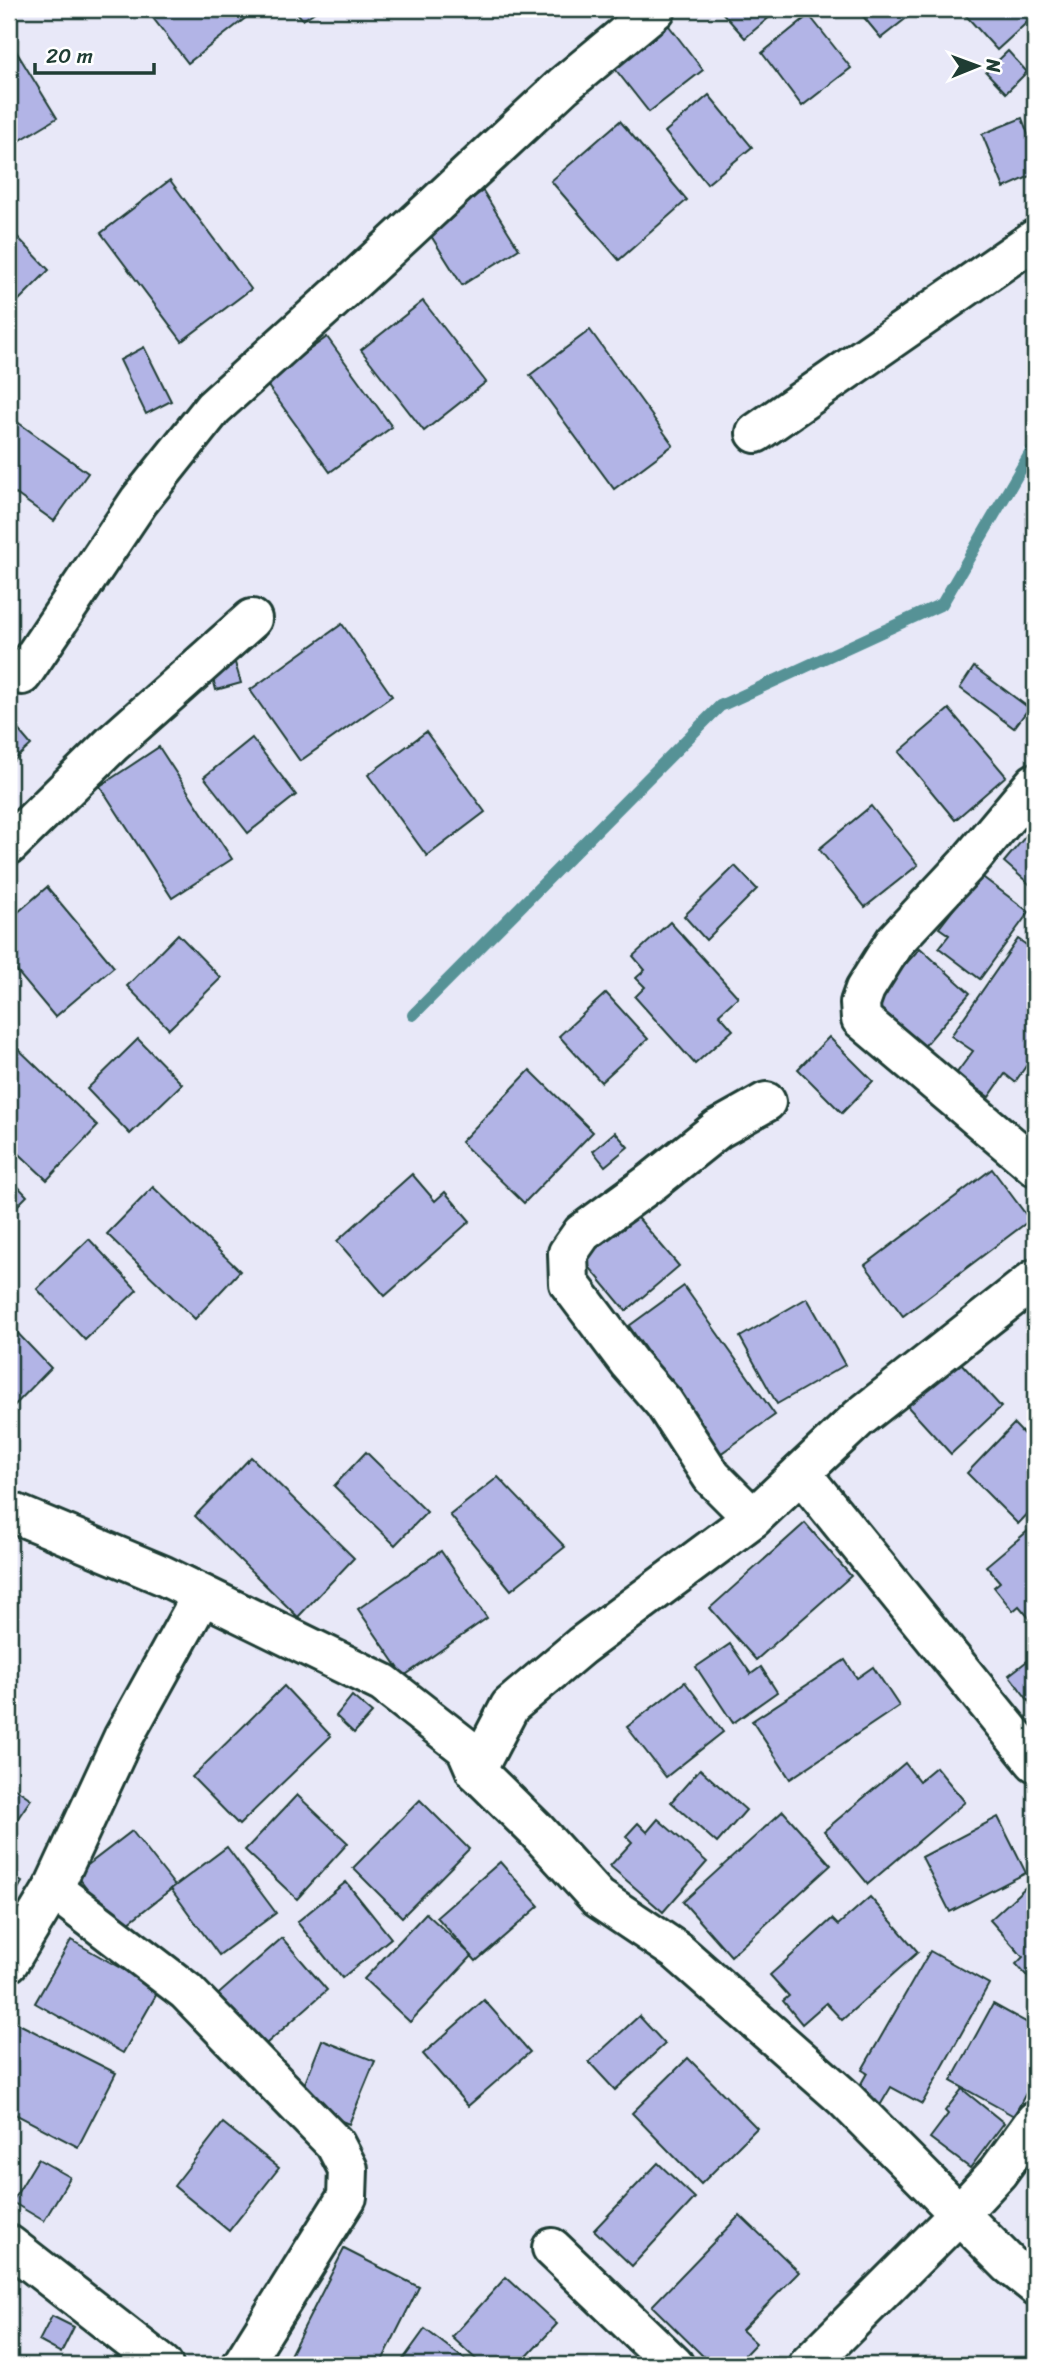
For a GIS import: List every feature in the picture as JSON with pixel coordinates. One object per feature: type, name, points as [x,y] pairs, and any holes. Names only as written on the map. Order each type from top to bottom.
[{"type":"street","points":[[22,674],[139,501],[213,408],[564,85],[656,9]]},
{"type":"street","points":[[756,433],[1035,239]]},
{"type":"street","points":[[9,845],[113,743],[252,619]]},
{"type":"street","points":[[1035,783],[967,864],[895,941],[865,989],[860,1003],[861,1019],[1035,1166]]},
{"type":"street","points":[[753,1518],[712,1477],[664,1404],[629,1363],[569,1283],[568,1253],[582,1233],[718,1129],[766,1102]]},
{"type":"street","points":[[476,1771],[510,1706],[581,1646],[753,1518],[859,1418],[1035,1279]]},
{"type":"street","points":[[801,1474],[1035,1762]]},
{"type":"street","points":[[9,1511],[162,1575],[383,1683],[466,1748],[476,1771],[536,1830],[598,1898],[677,1951],[844,2098],[1010,2265],[1035,2286]]},
{"type":"street","points":[[9,1962],[53,1888],[123,1738],[202,1595]]},
{"type":"street","points":[[53,1888],[186,1991],[335,2144],[348,2169],[347,2197],[242,2365]]},
{"type":"street","points":[[808,2365],[960,2213],[998,2172],[1035,2121]]},
{"type":"street","points":[[9,2245],[163,2365]]},
{"type":"street","points":[[552,2248],[674,2365]]},
{"type":"building","points":[[146,9],[257,9],[188,63]]},
{"type":"building","points":[[294,9],[319,9],[303,20]]},
{"type":"building","points":[[719,9],[779,9],[745,38]]},
{"type":"building","points":[[857,9],[918,9],[881,38]]},
{"type":"building","points":[[960,9],[1035,9],[1035,15],[997,50]]},
{"type":"building","points":[[809,15],[851,68],[802,106],[762,53]]},
{"type":"building","points":[[666,22],[703,70],[649,112],[612,65]]},
{"type":"building","points":[[16,51],[57,118],[9,147],[9,55]]},
{"type":"building","points":[[1008,51],[1027,72],[1006,93],[986,72]]},
{"type":"building","points":[[709,95],[752,147],[707,184],[665,132]]},
{"type":"building","points":[[1022,118],[1031,142],[1035,140],[1035,174],[1004,188],[982,134]]},
{"type":"building","points":[[620,121],[687,200],[619,260],[551,181]]},
{"type":"building","points":[[170,180],[251,289],[182,341],[101,233]]},
{"type":"building","points":[[483,191],[519,249],[462,285],[426,228]]},
{"type":"building","points":[[9,228],[49,270],[9,310]]},
{"type":"building","points":[[423,301],[486,382],[424,431],[361,350]]},
{"type":"building","points":[[590,330],[673,445],[614,489],[530,375]]},
{"type":"building","points":[[327,337],[392,427],[330,472],[265,382]]},
{"type":"building","points":[[144,347],[171,401],[146,414],[120,360]]},
{"type":"building","points":[[9,416],[88,473],[54,521],[9,489]]},
{"type":"building","points":[[342,624],[392,696],[300,761],[250,690]]},
{"type":"building","points":[[233,656],[241,683],[216,690],[209,663]]},
{"type":"building","points":[[974,667],[1029,708],[1014,728],[960,688]]},
{"type":"building","points":[[949,709],[1006,776],[955,820],[899,752]]},
{"type":"building","points":[[9,719],[31,745],[9,765]]},
{"type":"building","points":[[426,732],[485,812],[427,856],[368,775]]},
{"type":"building","points":[[252,738],[296,795],[248,833],[204,777]]},
{"type":"building","points":[[159,747],[232,859],[172,898],[100,786]]},
{"type":"building","points":[[871,806],[918,865],[865,907],[819,849]]},
{"type":"building","points":[[1035,825],[1035,889],[1004,862]]},
{"type":"building","points":[[735,866],[757,889],[706,940],[684,916]]},
{"type":"building","points":[[980,875],[1029,912],[980,979],[939,948],[949,935],[939,928]]},
{"type":"building","points":[[47,887],[114,967],[55,1017],[9,962],[9,920]]},
{"type":"building","points":[[670,922],[738,997],[719,1014],[733,1030],[695,1064],[635,997],[645,987],[636,978],[645,970],[633,956]]},
{"type":"building","points":[[178,934],[221,978],[169,1029],[127,986]]},
{"type":"building","points":[[1018,939],[1035,951],[1035,1053],[1015,1082],[1005,1074],[989,1097],[956,1074],[973,1051],[951,1036]]},
{"type":"building","points":[[920,948],[970,993],[921,1050],[870,1004]]},
{"type":"building","points":[[606,993],[648,1039],[601,1082],[559,1036]]},
{"type":"building","points":[[829,1037],[873,1081],[842,1113],[798,1069]]},
{"type":"building","points":[[138,1039],[182,1084],[130,1134],[87,1089]]},
{"type":"building","points":[[9,1040],[98,1126],[47,1180],[9,1144]]},
{"type":"building","points":[[530,1070],[593,1132],[524,1203],[461,1142]]},
{"type":"building","points":[[1035,1098],[1035,1116],[1026,1110]]},
{"type":"building","points":[[615,1132],[628,1147],[605,1166],[593,1151]]},
{"type":"building","points":[[992,1169],[1030,1220],[903,1316],[865,1265]]},
{"type":"building","points":[[412,1174],[435,1201],[445,1192],[470,1221],[385,1296],[337,1241]]},
{"type":"building","points":[[9,1177],[27,1196],[9,1214]]},
{"type":"building","points":[[153,1187],[240,1271],[195,1319],[107,1234]]},
{"type":"building","points":[[634,1213],[679,1266],[626,1311],[581,1257]]},
{"type":"building","points":[[89,1239],[137,1290],[85,1340],[37,1289]]},
{"type":"building","points":[[684,1286],[775,1415],[720,1454],[629,1326]]},
{"type":"building","points":[[807,1298],[845,1365],[777,1404],[740,1337]]},
{"type":"building","points":[[9,1324],[51,1368],[9,1411]]},
{"type":"building","points":[[949,1350],[1001,1407],[951,1454],[898,1396]]},
{"type":"building","points":[[1014,1424],[1035,1446],[1035,1506],[1018,1524],[967,1473]]},
{"type":"building","points":[[366,1452],[427,1512],[395,1545],[334,1486]]},
{"type":"building","points":[[251,1457],[354,1558],[298,1617],[195,1516]]},
{"type":"building","points":[[498,1477],[565,1547],[511,1590],[450,1515]]},
{"type":"building","points":[[805,1523],[851,1576],[756,1660],[710,1608]]},
{"type":"building","points":[[1035,1525],[1035,1614],[1030,1619],[1019,1606],[1013,1611],[994,1587],[1000,1582],[986,1566]]},
{"type":"building","points":[[441,1551],[487,1618],[404,1676],[358,1609]]},
{"type":"building","points":[[730,1644],[751,1674],[761,1667],[777,1692],[733,1723],[696,1667]]},
{"type":"building","points":[[1035,1655],[1035,1709],[1009,1675]]},
{"type":"building","points":[[845,1660],[857,1678],[873,1667],[899,1706],[790,1779],[752,1721]]},
{"type":"building","points":[[685,1682],[723,1732],[666,1777],[627,1727]]},
{"type":"building","points":[[284,1686],[331,1736],[239,1825],[192,1777]]},
{"type":"building","points":[[352,1696],[372,1713],[354,1733],[336,1716]]},
{"type":"building","points":[[905,1763],[919,1781],[936,1767],[965,1802],[868,1884],[824,1831]]},
{"type":"building","points":[[700,1769],[746,1810],[717,1843],[671,1802]]},
{"type":"building","points":[[9,1784],[31,1799],[9,1831]]},
{"type":"building","points":[[297,1795],[348,1843],[297,1899],[245,1850]]},
{"type":"building","points":[[420,1800],[469,1849],[402,1917],[353,1868]]},
{"type":"building","points":[[783,1811],[831,1865],[731,1956],[683,1902]]},
{"type":"building","points":[[998,1817],[1026,1873],[950,1912],[922,1857]]},
{"type":"building","points":[[658,1819],[707,1862],[663,1912],[610,1866],[632,1842],[626,1836],[638,1823],[647,1832]]},
{"type":"building","points":[[132,1831],[175,1886],[119,1930],[76,1874]]},
{"type":"building","points":[[227,1847],[276,1913],[219,1955],[171,1889]]},
{"type":"building","points":[[500,1862],[539,1906],[476,1961],[437,1917]]},
{"type":"building","points":[[9,1874],[22,1882],[9,1905]]},
{"type":"building","points":[[346,1882],[391,1938],[342,1978],[297,1922]]},
{"type":"building","points":[[1028,1885],[1035,1893],[1035,1985],[1016,1964],[1023,1957],[990,1920]]},
{"type":"building","points":[[870,1897],[918,1952],[842,2020],[826,2003],[802,2024],[783,2001],[789,1996],[770,1975],[832,1919],[838,1925]]},
{"type":"building","points":[[426,1913],[472,1956],[410,2022],[364,1979]]},
{"type":"building","points":[[282,1938],[327,1990],[258,2051],[213,1999]]},
{"type":"building","points":[[71,1940],[159,1990],[123,2053],[35,2003]]},
{"type":"building","points":[[930,1951],[989,1984],[922,2104],[891,2087],[878,2109],[854,2096],[867,2073],[862,2070]]},
{"type":"building","points":[[484,2000],[530,2052],[468,2106],[423,2054]]},
{"type":"building","points":[[993,2004],[1035,2027],[1035,2076],[1014,2116],[951,2081]]},
{"type":"building","points":[[639,2016],[665,2044],[615,2090],[589,2062]]},
{"type":"building","points":[[9,2019],[116,2073],[78,2147],[9,2111]]},
{"type":"building","points":[[322,2040],[375,2061],[349,2124],[297,2103]]},
{"type":"building","points":[[688,2058],[757,2128],[701,2184],[632,2113]]},
{"type":"building","points":[[962,2089],[1004,2123],[970,2168],[930,2138],[948,2114],[945,2111]]},
{"type":"building","points":[[223,2123],[279,2168],[229,2231],[174,2186]]},
{"type":"building","points":[[38,2159],[70,2177],[44,2221],[12,2202]]},
{"type":"building","points":[[658,2163],[695,2198],[632,2266],[594,2230]]},
{"type":"building","points":[[740,2215],[799,2272],[742,2330],[756,2343],[735,2365],[712,2365],[652,2306]]},
{"type":"building","points":[[344,2249],[419,2287],[380,2365],[290,2365],[286,2363]]},
{"type":"building","points":[[506,2277],[557,2324],[519,2365],[482,2365],[452,2337]]},
{"type":"building","points":[[52,2316],[74,2327],[61,2353],[39,2341]]},
{"type":"building","points":[[425,2329],[468,2362],[465,2365],[399,2365]]},
{"type":"waterway","points":[[413,1015],[720,706],[942,604],[1035,445]]}]
